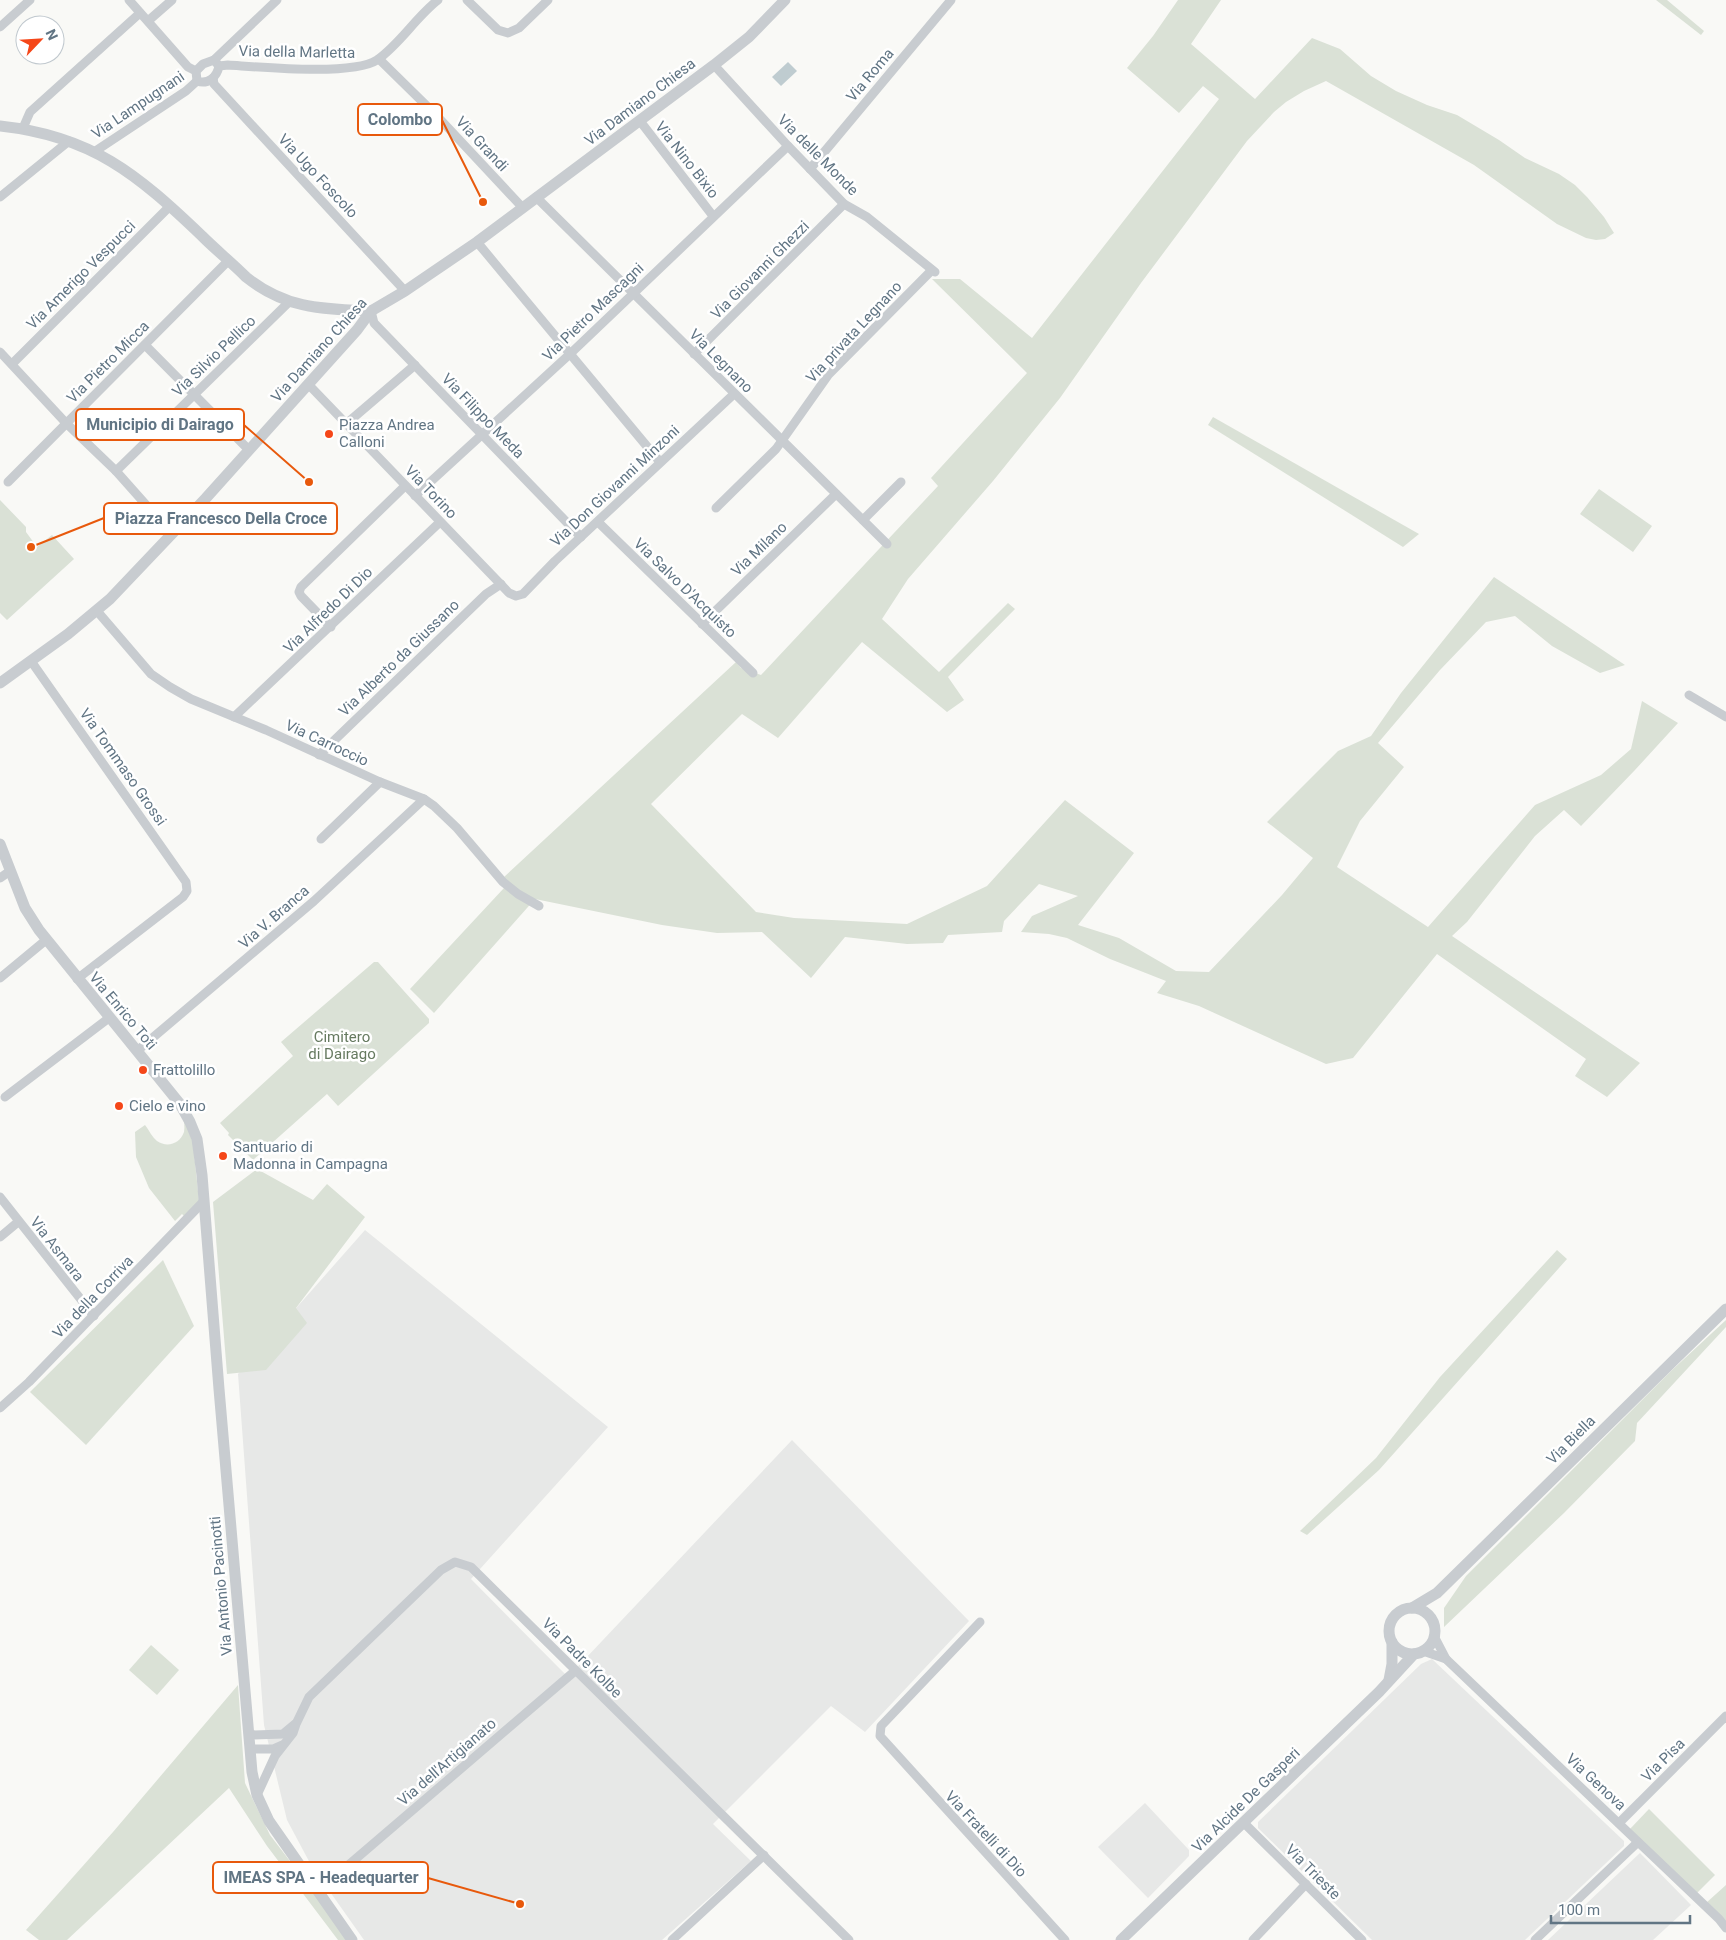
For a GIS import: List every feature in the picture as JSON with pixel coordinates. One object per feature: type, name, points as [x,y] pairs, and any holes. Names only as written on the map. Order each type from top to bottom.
[{"type":"street","points":[[0,28],[30,0]]},
{"type":"street","points":[[129,0],[188,67],[196,71]]},
{"type":"street","points":[[148,22],[172,0]]},
{"type":"street","points":[[196,71],[203,64],[216,63],[277,0]]},
{"type":"street","name":"Via della Marletta","points":[[216,63],[345,69],[369,64],[379,59],[438,0]]},
{"type":"street","points":[[467,0],[498,30],[508,34],[520,28],[548,0]]},
{"type":"street","name":"Via Damiano Chiesa","points":[[0,683],[97,611],[172,534],[249,450],[358,330],[371,311],[405,291],[476,242],[640,121],[749,37],[785,0]]},
{"type":"street","name":"Via Roma","points":[[810,168],[951,0]]},
{"type":"street","points":[[23,128],[30,112],[140,13]]},
{"type":"street","name":"Via Grandi","points":[[379,59],[437,116],[522,207]]},
{"type":"street","points":[[196,71],[197,81],[204,83],[213,78],[218,72],[216,63]]},
{"type":"street","name":"Via delle Monde","points":[[714,65],[844,204],[867,217],[933,271]]},
{"type":"street","name":"Via Ugo Foscolo","points":[[213,78],[214,84],[405,291]]},
{"type":"street","name":"Via Lampugnani","points":[[94,152],[186,91],[197,81]]},
{"type":"street","name":"Via Nino Bixio","points":[[640,121],[713,216]]},
{"type":"street","points":[[0,126],[23,128],[69,140],[106,158],[144,182],[228,261],[260,287],[289,302],[326,310],[371,311]]},
{"type":"street","points":[[0,197],[69,140]]},
{"type":"street","name":"Via Pietro Mascagni","points":[[415,496],[571,353],[788,146]]},
{"type":"street","name":"Via Legnano","points":[[536,197],[887,544]]},
{"type":"street","name":"Via Giovanni Ghezzi","points":[[694,354],[844,204]]},
{"type":"street","name":"Via Amerigo Vespucci","points":[[12,364],[170,206]]},
{"type":"street","points":[[476,242],[571,353],[660,462]]},
{"type":"street","name":"Via Pietro Micca","points":[[8,482],[228,261]]},
{"type":"street","name":"Via privata Legnano","points":[[716,508],[776,449],[829,374],[933,271]]},
{"type":"street","name":"Via Silvio Pellico","points":[[116,471],[289,302]]},
{"type":"street","name":"Via Filippo Meda","points":[[371,311],[374,323],[581,537]]},
{"type":"street","points":[[145,345],[249,450]]},
{"type":"street","points":[[0,352],[66,423],[116,471],[172,534]]},
{"type":"street","points":[[346,424],[415,365]]},
{"type":"street","name":"Via Torino","points":[[308,384],[440,522],[501,584],[516,596]]},
{"type":"street","name":"Via Don Giovanni Minzoni","points":[[516,596],[523,594],[660,462],[734,394]]},
{"type":"street","points":[[863,520],[901,482]]},
{"type":"street","points":[[331,627],[301,596],[299,592],[301,587],[405,486]]},
{"type":"street","name":"Via Milano","points":[[702,624],[836,494]]},
{"type":"street","name":"Via Alfredo Di Dio","points":[[234,718],[440,522]]},
{"type":"street","name":"Via Salvo D'Acquisto","points":[[598,522],[753,673]]},
{"type":"street","name":"Via Alberto da Giussano","points":[[319,754],[486,594],[501,584]]},
{"type":"street","name":"Via Carroccio","points":[[97,611],[151,674],[170,688],[380,782],[424,799],[457,828],[503,882],[518,894],[539,906]]},
{"type":"street","name":"Via Tommaso Grossi","points":[[31,661],[186,882],[187,891],[183,897],[77,979]]},
{"type":"street","points":[[1689,694],[1726,717]]},
{"type":"street","points":[[321,839],[380,782]]},
{"type":"street","name":"Via V. Branca","points":[[137,1051],[314,901],[424,799]]},
{"type":"street","name":"Via Enrico Toti","points":[[0,844],[25,908],[46,940],[180,1104],[197,1139],[204,1201]]},
{"type":"street","points":[[0,878],[10,871]]},
{"type":"street","points":[[0,978],[46,940]]},
{"type":"street","points":[[5,1097],[109,1018]]},
{"type":"street","name":"Via Asmara","points":[[0,1197],[94,1316]]},
{"type":"street","name":"Via della Corriva","points":[[0,1408],[29,1382],[204,1201]]},
{"type":"street","name":"Via Antonio Pacinotti","points":[[204,1201],[252,1772],[257,1795],[269,1821],[352,1940]]},
{"type":"street","points":[[0,1237],[18,1222]]},
{"type":"street","name":"Via Biella","points":[[1412,1608],[1438,1593],[1726,1310]]},
{"type":"street","name":"Via Padre Kolbe","points":[[257,1795],[275,1756],[293,1733],[309,1697],[441,1570],[455,1562],[471,1567],[849,1940]]},
{"type":"street","points":[[1431,1619],[1438,1593]]},
{"type":"street","points":[[1389,1680],[1392,1664],[1392,1642],[1389,1628],[1391,1622],[1400,1611],[1412,1608],[1420,1610],[1431,1619],[1435,1630],[1432,1642],[1419,1652],[1402,1651],[1392,1642]]},
{"type":"street","name":"Via Fratelli di Dio","points":[[980,1622],[882,1726],[880,1736],[887,1746],[1065,1940]]},
{"type":"street","name":"Via Genova","points":[[1434,1636],[1446,1659],[1619,1823],[1726,1928]]},
{"type":"street","name":"Via Genova","points":[[1419,1652],[1446,1659]]},
{"type":"street","name":"Via Alcide De Gasperi","points":[[1121,1940],[1419,1652]]},
{"type":"street","name":"Via dell'Artigianato","points":[[338,1874],[575,1671]]},
{"type":"street","name":"Via Pisa","points":[[1619,1823],[1726,1716]]},
{"type":"street","points":[[250,1735],[283,1734],[296,1724]]},
{"type":"street","points":[[251,1749],[273,1749],[286,1743]]},
{"type":"street","name":"Via Trieste","points":[[1244,1823],[1362,1940]]},
{"type":"street","points":[[1535,1940],[1638,1842]]},
{"type":"street","points":[[672,1940],[764,1855]]},
{"type":"street","points":[[1254,1940],[1306,1884]]},
{"type":"shaded area","points":[[788,62],[797,71],[781,86],[772,77]]},
{"type":"shaded area","points":[[365,1230],[608,1427],[471,1579],[568,1677],[792,1440],[969,1621],[865,1732],[831,1706],[713,1824],[751,1861],[662,1940],[364,1940],[311,1865],[287,1820],[264,1725],[238,1374]]},
{"type":"shaded area","points":[[1432,1659],[1624,1841],[1624,1846],[1525,1940],[1372,1940],[1258,1828],[1258,1822],[1421,1664]]},
{"type":"shaded area","points":[[1145,1803],[1189,1850],[1189,1856],[1148,1898],[1098,1847]]},
{"type":"shaded area","points":[[1640,1853],[1691,1905],[1653,1940],[1548,1940]]},
{"type":"green space","points":[[1178,0],[1221,0],[1191,44],[1255,99],[1312,38],[1340,49],[1371,76],[1396,91],[1427,105],[1457,115],[1525,158],[1559,174],[1575,185],[1587,197],[1604,217],[1614,233],[1605,239],[1596,240],[1586,238],[1557,224],[1474,165],[1326,81],[1304,91],[1274,112],[1247,141],[1141,283],[1060,398],[993,481],[908,579],[882,619],[939,672],[1008,603],[1015,609],[948,677],[964,700],[947,712],[862,642],[778,738],[742,714],[651,804],[756,912],[794,918],[907,924],[987,886],[1065,800],[1134,853],[1078,925],[1119,938],[1176,971],[1209,972],[1282,895],[1313,858],[1267,822],[1338,751],[1371,736],[1401,693],[1494,577],[1625,665],[1600,673],[1552,646],[1515,616],[1486,622],[1440,670],[1378,743],[1404,767],[1360,821],[1337,867],[1428,927],[1535,805],[1601,775],[1631,749],[1642,701],[1678,723],[1581,826],[1564,810],[1535,836],[1467,922],[1452,936],[1640,1063],[1607,1097],[1575,1076],[1586,1059],[1437,954],[1353,1058],[1326,1064],[1199,1006],[1157,993],[1166,981],[1110,959],[1067,938],[1049,934],[1021,932],[1032,916],[1078,896],[1039,884],[1004,921],[1002,932],[948,935],[943,943],[907,944],[845,937],[811,978],[762,932],[717,933],[662,925],[535,899],[434,1013],[410,989],[504,888],[504,877],[736,662],[741,668],[761,675],[938,486],[931,478],[1027,373],[932,279],[960,279],[1032,338],[1219,99],[1203,86],[1179,113],[1127,68],[1153,36]]},
{"type":"green space","points":[[1656,0],[1667,0],[1704,31],[1701,35]]},
{"type":"green space","points":[[1213,417],[1419,534],[1403,547],[1208,425]]},
{"type":"green space","points":[[1599,489],[1652,526],[1633,552],[1580,514]]},
{"type":"green space","points":[[0,500],[26,527],[26,532],[37,547],[52,535],[74,559],[7,620],[0,613]]},
{"type":"green space","name":"Cimitero di Dairago","points":[[374,962],[378,962],[429,1019],[429,1023],[338,1106],[327,1094],[253,1160],[228,1135],[229,1133],[220,1123],[293,1056],[281,1042]]},
{"type":"green space","points":[[183,1116],[193,1143],[199,1201],[185,1217],[182,1214],[175,1221],[149,1188],[136,1157],[135,1132],[145,1125],[157,1141],[173,1144],[180,1139],[184,1132]]},
{"type":"green space","points":[[257,1169],[313,1200],[327,1184],[365,1217],[296,1308],[307,1323],[266,1370],[227,1374],[213,1202]]},
{"type":"green space","points":[[1557,1250],[1567,1259],[1379,1470],[1307,1535],[1300,1531],[1376,1458],[1440,1377]]},
{"type":"green space","points":[[163,1260],[194,1326],[86,1445],[30,1392]]},
{"type":"green space","points":[[1726,1320],[1726,1327],[1637,1423],[1635,1441],[1564,1513],[1444,1627],[1444,1608],[1466,1576],[1671,1371]]},
{"type":"green space","points":[[151,1645],[179,1670],[157,1695],[129,1670]]},
{"type":"green space","points":[[238,1685],[245,1783],[270,1835],[348,1937],[345,1940],[338,1940],[267,1846],[229,1788],[67,1940],[39,1940],[26,1930],[113,1832]]},
{"type":"green space","points":[[1649,1809],[1715,1875],[1696,1894],[1630,1829]]},
{"type":"green space","points":[[1726,1885],[1726,1926],[1706,1903]]},
{"type":"place","name":"Colombo","points":[[483,202]]},
{"type":"place","name":"Piazza Andrea Calloni","points":[[329,434]]},
{"type":"place","name":"Municipio di Dairago","points":[[309,482]]},
{"type":"place","name":"Piazza Francesco Della Croce","points":[[31,547]]},
{"type":"place","name":"Frattolillo","points":[[143,1070]]},
{"type":"place","name":"Cielo e vino","points":[[119,1106]]},
{"type":"place","name":"Santuario di Madonna in Campagna","points":[[223,1156]]},
{"type":"place","name":"IMEAS SPA - Headequarter","points":[[520,1904]]}]
